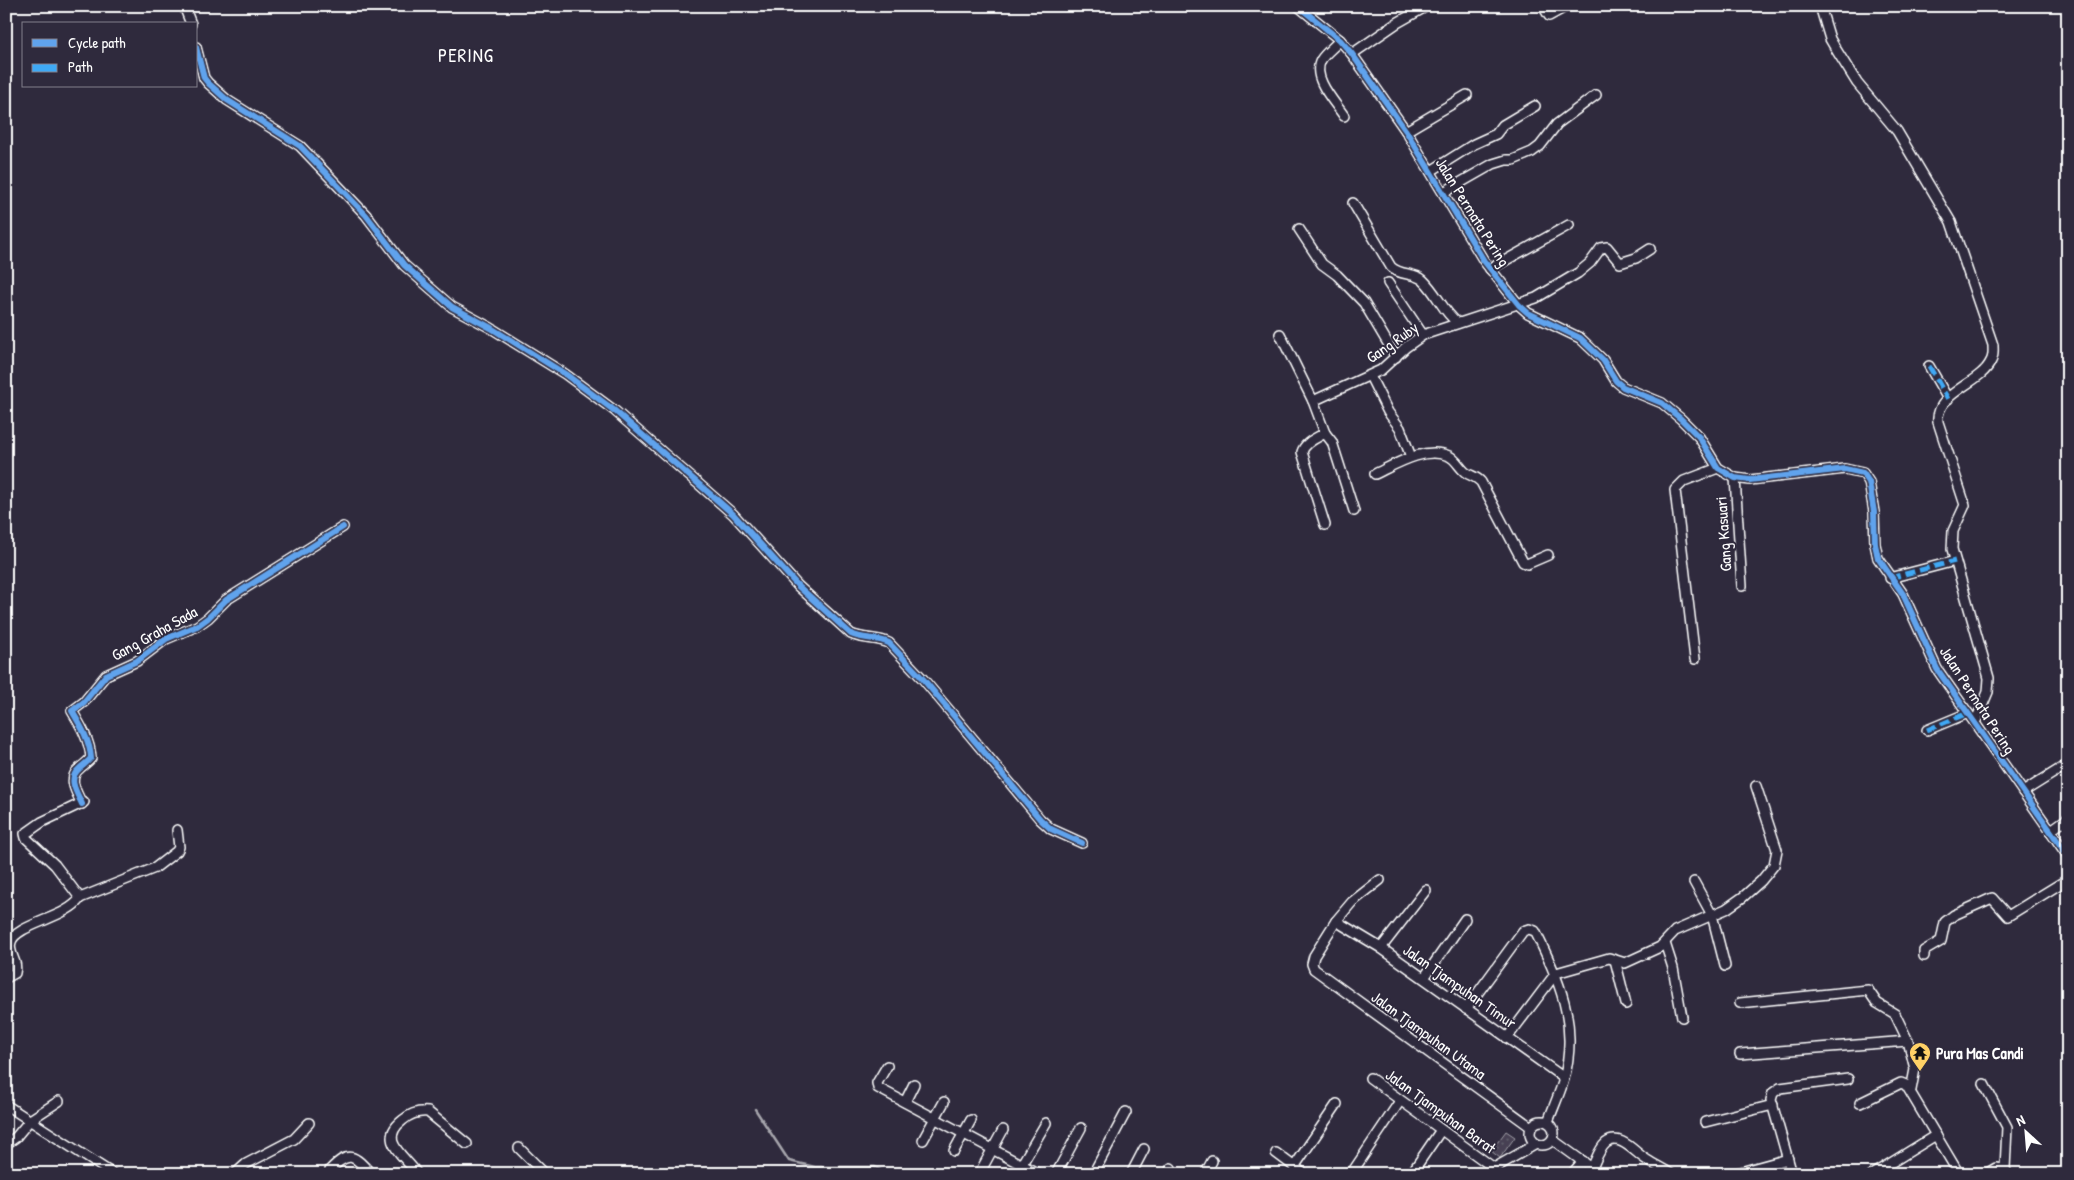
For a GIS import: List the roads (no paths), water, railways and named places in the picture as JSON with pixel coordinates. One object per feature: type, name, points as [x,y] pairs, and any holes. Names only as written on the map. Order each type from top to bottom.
[{"type":"street","points":[[184,6],[190,22]]},
{"type":"street","name":"Jalan Permata Pering","points":[[1298,6],[1340,40],[1352,54],[1406,131],[1444,192],[1452,210],[1490,269],[1519,305],[1528,313],[1580,338],[1603,360],[1616,381],[1623,387],[1669,407],[1699,437],[1718,468],[1735,478],[1750,480],[1845,469],[1863,473],[1869,482],[1872,496],[1875,544],[1878,558],[1890,578],[1903,594],[1937,669],[2068,856]]},
{"type":"street","points":[[1352,54],[1382,33],[1427,6]]},
{"type":"street","points":[[1543,6],[1549,16],[1567,6]]},
{"type":"street","points":[[1820,6],[1830,39],[1837,51],[1857,83],[1897,131],[1950,222],[1993,345],[1993,356],[1988,367],[1948,399],[1938,414],[1938,422],[1965,507],[1953,531],[1952,548],[1988,678],[1988,692],[1975,723]]},
{"type":"street","points":[[1340,40],[1322,59],[1318,71],[1320,78],[1344,116]]},
{"type":"street","points":[[198,55],[204,78],[208,83],[227,100],[300,146],[366,215],[404,265],[452,307],[491,328],[565,374],[615,411],[733,514],[798,586],[851,634],[861,639],[882,640],[889,643],[923,679],[1040,819],[1056,832],[1082,844]]},
{"type":"street","points":[[1406,131],[1467,95]]},
{"type":"street","points":[[1444,192],[1493,164],[1513,160],[1532,152],[1540,146],[1557,124],[1596,95]]},
{"type":"street","points":[[1431,171],[1474,144],[1496,134],[1503,125],[1535,106]]},
{"type":"street","points":[[1353,204],[1391,267],[1399,273],[1416,276],[1423,280],[1444,309],[1458,323]]},
{"type":"street","points":[[1490,269],[1569,225]]},
{"type":"street","points":[[1299,229],[1322,264],[1337,275],[1364,303],[1396,357]]},
{"type":"street","name":"Gang Ruby","points":[[1312,401],[1382,370],[1423,335],[1536,298],[1578,273],[1590,263],[1601,248],[1607,247],[1620,263],[1636,258],[1650,248]]},
{"type":"street","points":[[1388,283],[1423,335]]},
{"type":"street","points":[[1280,334],[1325,433],[1332,442],[1354,511]]},
{"type":"street","points":[[1929,366],[1948,399]]},
{"type":"street","points":[[1370,376],[1388,412],[1400,428],[1412,457]]},
{"type":"street","points":[[1325,433],[1309,442],[1302,452],[1325,525]]},
{"type":"street","points":[[1375,474],[1412,457],[1441,454],[1453,458],[1467,473],[1477,477],[1481,482],[1523,562],[1527,564],[1548,555]]},
{"type":"street","points":[[1695,659],[1675,490],[1684,481],[1718,468]]},
{"type":"street","name":"Gang Kasuari","points":[[1735,478],[1742,586]]},
{"type":"street","name":"Gang Graha Sada","points":[[80,898],[55,865],[25,835],[42,822],[83,803],[72,782],[78,770],[91,758],[83,729],[72,711],[84,702],[106,675],[136,661],[166,639],[197,626],[226,600],[343,527]]},
{"type":"street","points":[[1890,578],[1955,561]]},
{"type":"street","points":[[1927,730],[1968,713]]},
{"type":"street","points":[[2024,792],[2068,764]]},
{"type":"street","points":[[1507,1038],[1556,974],[1609,958],[1625,963],[1660,947],[1675,931],[1712,915],[1743,898],[1761,881],[1774,865],[1777,850],[1756,786]]},
{"type":"street","points":[[2050,831],[2068,818]]},
{"type":"street","points":[[6,978],[15,973],[16,964],[10,946],[13,938],[20,932],[65,910],[80,898],[155,868],[177,851],[179,847],[178,830]]},
{"type":"street","points":[[1924,956],[1924,952],[1942,942],[1944,922],[1954,915],[1992,898],[2008,916],[2068,879]]},
{"type":"street","points":[[1336,921],[1352,902],[1380,880]]},
{"type":"street","points":[[1694,882],[1712,915],[1725,966]]},
{"type":"street","points":[[1381,948],[1426,890]]},
{"type":"street","points":[[1424,978],[1465,918]]},
{"type":"street","name":"Jalan Tjampuhan Timur","points":[[1336,921],[1381,948],[1564,1078]]},
{"type":"street","name":"Jalan Tjampuhan Utama","points":[[1336,921],[1314,956],[1312,964],[1317,973],[1531,1127]]},
{"type":"street","points":[[1466,1009],[1523,932],[1529,929],[1535,931],[1556,974],[1566,1005],[1569,1031],[1564,1078],[1548,1122]]},
{"type":"street","points":[[1665,943],[1673,968],[1682,1017]]},
{"type":"street","points":[[1615,960],[1626,1004]]},
{"type":"street","points":[[1740,1002],[1868,990],[1877,1004],[1895,1014],[1908,1042],[1915,1069],[1910,1090]]},
{"type":"street","points":[[1740,1054],[1908,1042]]},
{"type":"street","points":[[887,1066],[877,1086],[1039,1174]]},
{"type":"street","name":"Jalan Tjampuhan Barat","points":[[1370,1078],[1494,1168]]},
{"type":"street","points":[[1792,1174],[1771,1100],[1776,1090],[1848,1079]]},
{"type":"street","points":[[1860,1103],[1901,1082],[1906,1084],[1960,1174]]},
{"type":"street","points":[[905,1102],[914,1084]]},
{"type":"street","points":[[1984,1084],[2007,1127],[2007,1172],[1996,1168],[1986,1174]]},
{"type":"street","points":[[6,1144],[16,1137],[30,1120],[59,1101]]},
{"type":"street","points":[[1351,1174],[1400,1101]]},
{"type":"street","points":[[923,1140],[944,1102]]},
{"type":"street","points":[[1294,1168],[1337,1104]]},
{"type":"street","points":[[1705,1122],[1773,1105]]},
{"type":"street","points":[[6,1106],[113,1174]]},
{"type":"street","points":[[417,1174],[393,1146],[392,1140],[394,1131],[401,1122],[411,1115],[418,1112],[428,1112],[467,1144]]},
{"type":"street","points":[[1092,1174],[1126,1112]]},
{"type":"street","points":[[954,1151],[972,1120]]},
{"type":"street","points":[[1536,1144],[1530,1137],[1531,1127],[1538,1121],[1548,1122]]},
{"type":"street","points":[[1548,1122],[1554,1132],[1553,1140]]},
{"type":"street","points":[[235,1174],[246,1164],[294,1139],[309,1123]]},
{"type":"street","points":[[1016,1174],[1046,1123]]},
{"type":"street","points":[[1056,1174],[1081,1128]]},
{"type":"street","points":[[979,1174],[1002,1130]]},
{"type":"street","points":[[1411,1174],[1442,1130]]},
{"type":"street","points":[[1873,1174],[1936,1135]]},
{"type":"street","points":[[1484,1174],[1536,1144],[1545,1145],[1553,1140]]},
{"type":"street","points":[[1553,1140],[1600,1174]]},
{"type":"street","points":[[1592,1168],[1601,1150],[1613,1140],[1623,1142],[1648,1161],[1671,1174]]},
{"type":"street","points":[[519,1148],[545,1174]]},
{"type":"street","points":[[1131,1174],[1144,1150]]},
{"type":"street","points":[[1276,1153],[1304,1174]]},
{"type":"street","points":[[330,1170],[340,1159],[353,1156],[371,1174]]},
{"type":"street","points":[[1733,1174],[1788,1159]]},
{"type":"street","points":[[1205,1174],[1212,1161]]},
{"type":"street","points":[[1572,1174],[1583,1161]]},
{"type":"waterway","points":[[755,1109],[789,1161],[815,1167],[875,1167],[888,1174]]},
{"type":"place","name":"Pura Mas Candi","points":[[1920,1072]]},
{"type":"district","name":"PERING","points":[[466,55]]}]
